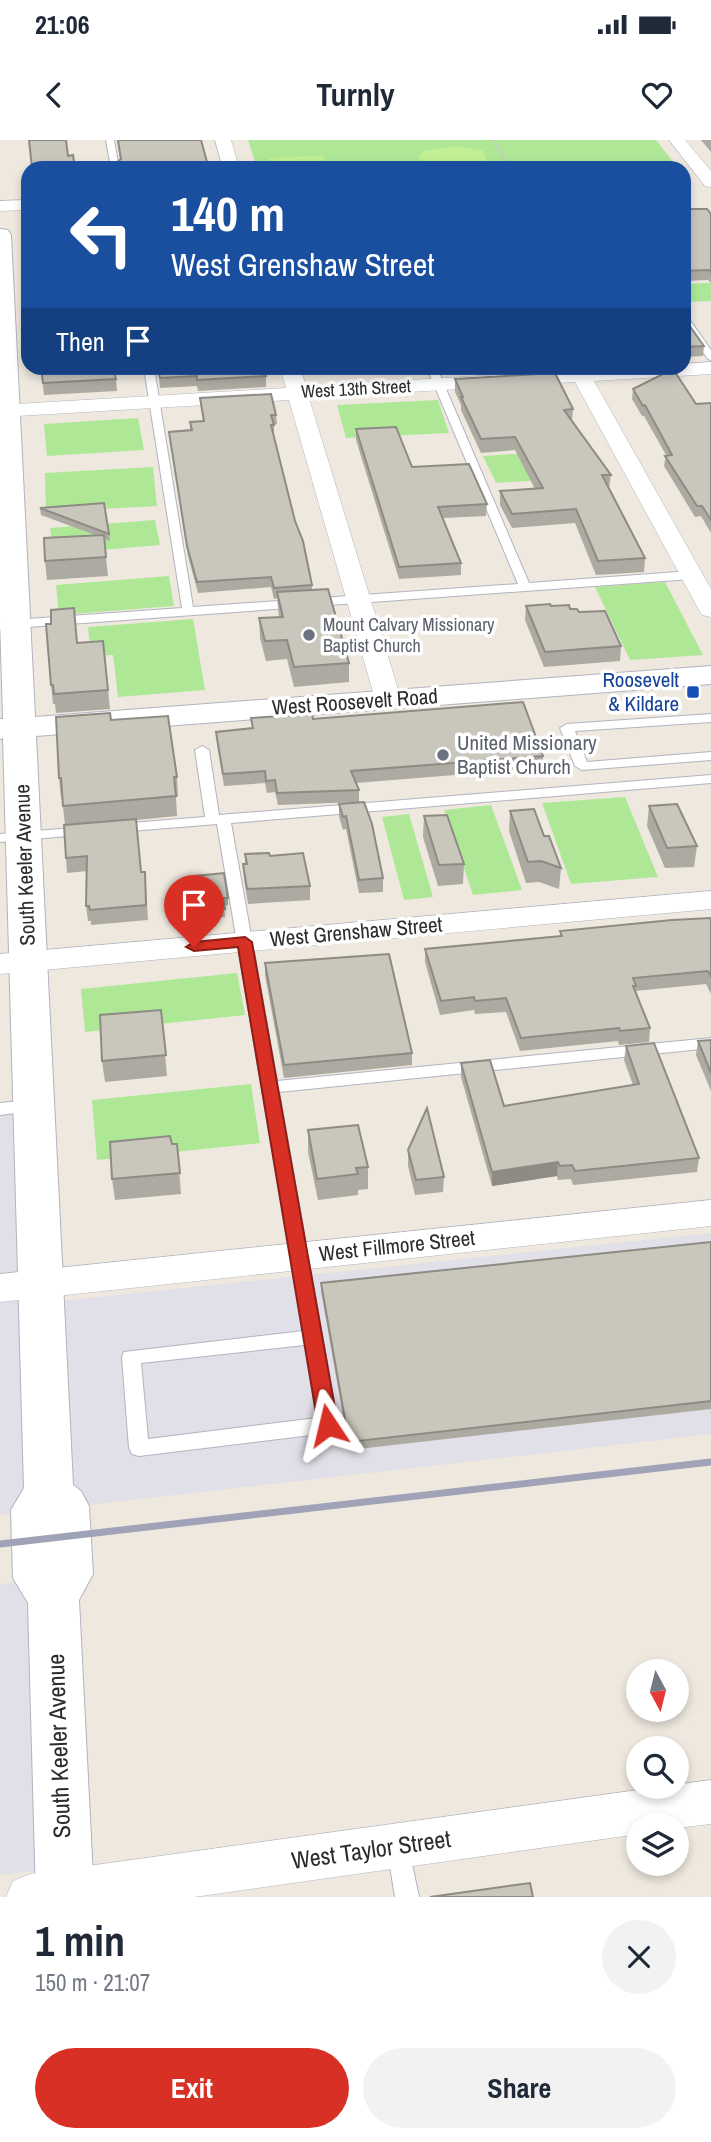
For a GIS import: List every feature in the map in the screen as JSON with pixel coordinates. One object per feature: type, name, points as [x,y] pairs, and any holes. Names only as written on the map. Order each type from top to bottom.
[{"type":"street","points":[[223,140],[229,161]]},
{"type":"street","points":[[677,140],[708,175]]},
{"type":"street","points":[[0,206],[21,205]]},
{"type":"street","name":"South Keeler Avenue","points":[[0,235],[10,728],[16,771],[12,837],[17,1107],[41,1285],[49,1494],[36,1510],[38,1578],[53,1596],[53,1895]]},
{"type":"street","name":"West 13th Street","points":[[691,369],[711,368]]},
{"type":"street","points":[[292,375],[388,699]]},
{"type":"street","name":"West 13th Street","points":[[4,410],[297,393],[436,376],[472,375]]},
{"type":"street","points":[[581,375],[700,581],[711,610]]},
{"type":"street","name":"West Roosevelt Road","points":[[10,728],[711,674]]},
{"type":"street","name":"West Grenshaw Street","points":[[14,962],[711,900]]},
{"type":"street","name":"West Fillmore Street","points":[[0,1288],[711,1213]]},
{"type":"street","name":"West Taylor Street","points":[[53,1895],[711,1802]]},
{"type":"lane","points":[[110,140],[114,161]]},
{"type":"lane","points":[[691,328],[711,357]]},
{"type":"lane","points":[[150,375],[188,611]]},
{"type":"lane","points":[[436,376],[525,587]]},
{"type":"lane","points":[[8,624],[525,587],[700,581]]},
{"type":"lane","points":[[711,718],[567,729],[582,766],[711,756]]},
{"type":"lane","points":[[202,750],[245,942],[299,1257],[313,1337],[328,1425],[139,1448],[131,1357],[313,1337]]},
{"type":"lane","points":[[12,837],[711,779]]},
{"type":"lane","points":[[270,1087],[711,1043]]},
{"type":"lane","points":[[398,1846],[407,1897]]},
{"type":"path","points":[[494,140],[506,161]]},
{"type":"shaded area","points":[[14,1108],[23,1305],[711,1233],[711,1434],[0,1515],[0,1109]]},
{"type":"shaded area","points":[[34,1580],[43,1870],[0,1875],[0,1584]]},
{"type":"green space","points":[[248,140],[656,140],[673,161],[255,161]]},
{"type":"green space","points":[[454,146],[483,151],[487,161],[419,161],[420,154]]},
{"type":"green space","points":[[324,156],[325,161],[270,161],[269,158]]},
{"type":"green space","points":[[711,283],[711,301],[691,302],[691,284]]},
{"type":"green space","points":[[438,400],[449,433],[346,438],[337,405]]},
{"type":"green space","points":[[138,418],[144,450],[47,456],[44,424]]},
{"type":"green space","points":[[587,449],[602,476],[496,483],[483,456]]},
{"type":"green space","points":[[153,467],[157,506],[46,512],[45,473]]},
{"type":"green space","points":[[155,520],[160,545],[53,554],[50,528]]},
{"type":"green space","points":[[169,576],[174,606],[59,615],[56,585]]},
{"type":"green space","points":[[665,582],[703,655],[630,660],[595,587]]},
{"type":"green space","points":[[193,619],[205,690],[118,697],[113,655],[91,656],[88,627]]},
{"type":"green space","points":[[625,797],[658,877],[571,884],[542,803]]},
{"type":"green space","points":[[491,805],[522,890],[473,895],[444,810]]},
{"type":"green space","points":[[409,814],[433,897],[404,900],[382,817]]},
{"type":"green space","points":[[237,973],[245,1015],[85,1032],[81,989]]},
{"type":"green space","points":[[251,1084],[260,1143],[97,1160],[92,1100]]},
{"type":"building","points":[[29,140],[66,140],[68,156],[73,155],[74,161],[31,161]]},
{"type":"building","points":[[118,140],[201,140],[207,161],[118,161],[121,159]]},
{"type":"building","points":[[691,209],[707,209],[711,214],[711,272],[691,271]]},
{"type":"building","points":[[691,328],[704,346],[691,347]]},
{"type":"building","points":[[42,375],[115,375],[116,379],[43,383]]},
{"type":"building","points":[[159,375],[266,376],[197,380],[197,376],[160,378]]},
{"type":"building","points":[[556,375],[573,409],[564,410],[611,475],[602,475],[645,558],[598,561],[576,509],[512,514],[500,491],[543,488],[515,437],[481,439],[455,379]]},
{"type":"building","points":[[661,375],[677,375],[696,404],[711,403],[711,520],[702,506],[697,506],[665,456],[672,455],[645,405],[643,406],[633,389]]},
{"type":"building","points":[[271,394],[276,415],[271,415],[274,425],[271,425],[295,521],[303,541],[312,585],[274,588],[271,577],[197,582],[187,546],[169,432],[192,430],[190,422],[204,421],[200,398]]},
{"type":"building","points":[[396,427],[412,467],[469,464],[487,504],[438,507],[461,563],[399,567],[356,429]]},
{"type":"building","points":[[104,503],[109,534],[40,508]]},
{"type":"building","points":[[104,535],[106,557],[45,561],[44,538]]},
{"type":"building","points":[[328,589],[349,663],[294,667],[287,640],[265,641],[259,618],[283,617],[277,592]]},
{"type":"building","points":[[569,605],[570,609],[577,609],[579,612],[605,611],[621,646],[545,652],[526,606]]},
{"type":"building","points":[[74,608],[77,643],[103,641],[108,690],[54,694],[46,624],[51,624],[51,610]]},
{"type":"building","points":[[523,702],[543,756],[351,771],[359,790],[277,793],[275,780],[266,781],[265,771],[223,774],[216,732],[253,728],[251,718],[312,714],[313,719]]},
{"type":"building","points":[[110,713],[111,720],[168,716],[177,777],[174,777],[176,796],[63,806],[56,717]]},
{"type":"building","points":[[364,802],[372,824],[383,878],[359,880],[346,816],[343,817],[339,804]]},
{"type":"building","points":[[677,804],[697,846],[667,848],[649,806]]},
{"type":"building","points":[[534,809],[544,836],[549,836],[561,868],[541,861],[528,862],[510,811]]},
{"type":"building","points":[[447,815],[464,864],[439,865],[424,816]]},
{"type":"building","points":[[136,819],[141,872],[145,872],[146,905],[90,910],[89,906],[86,906],[87,856],[66,858],[64,825]]},
{"type":"building","points":[[269,853],[270,856],[303,853],[310,886],[247,889],[243,864],[247,864],[245,854]]},
{"type":"building","points":[[224,873],[228,898],[223,898],[225,909],[201,911],[195,876]]},
{"type":"building","points":[[711,918],[711,977],[708,971],[633,978],[636,986],[633,986],[650,1028],[620,1031],[619,1028],[521,1038],[506,998],[475,1001],[474,997],[441,1001],[425,949],[562,936],[560,931]]},
{"type":"building","points":[[389,954],[412,1053],[284,1065],[265,963]]},
{"type":"building","points":[[161,1010],[166,1055],[102,1061],[100,1015]]},
{"type":"building","points":[[711,1040],[711,1073],[698,1041]]},
{"type":"building","points":[[654,1043],[699,1158],[575,1171],[572,1165],[560,1166],[558,1162],[492,1172],[461,1063],[490,1060],[504,1106],[639,1084],[626,1046]]},
{"type":"building","points":[[427,1108],[444,1177],[416,1180],[408,1150]]},
{"type":"building","points":[[358,1125],[368,1167],[356,1168],[358,1174],[317,1179],[308,1130]]},
{"type":"building","points":[[170,1136],[172,1144],[177,1144],[180,1173],[112,1179],[110,1142]]},
{"type":"building","points":[[711,1242],[711,1401],[349,1442],[321,1283]]},
{"type":"building","points":[[530,1883],[533,1897],[430,1897]]},
{"type":"railway","points":[[0,1544],[711,1462]]},
{"type":"place","name":"Mount Calvary Missionary Baptist Church","points":[[309,635]]},
{"type":"place","name":"Roosevelt & Kildare","points":[[693,692]]},
{"type":"place","name":"United Missionary Baptist Church","points":[[443,755]]},
{"type":"route","points":[[194,947],[245,942],[328,1425]]}]
